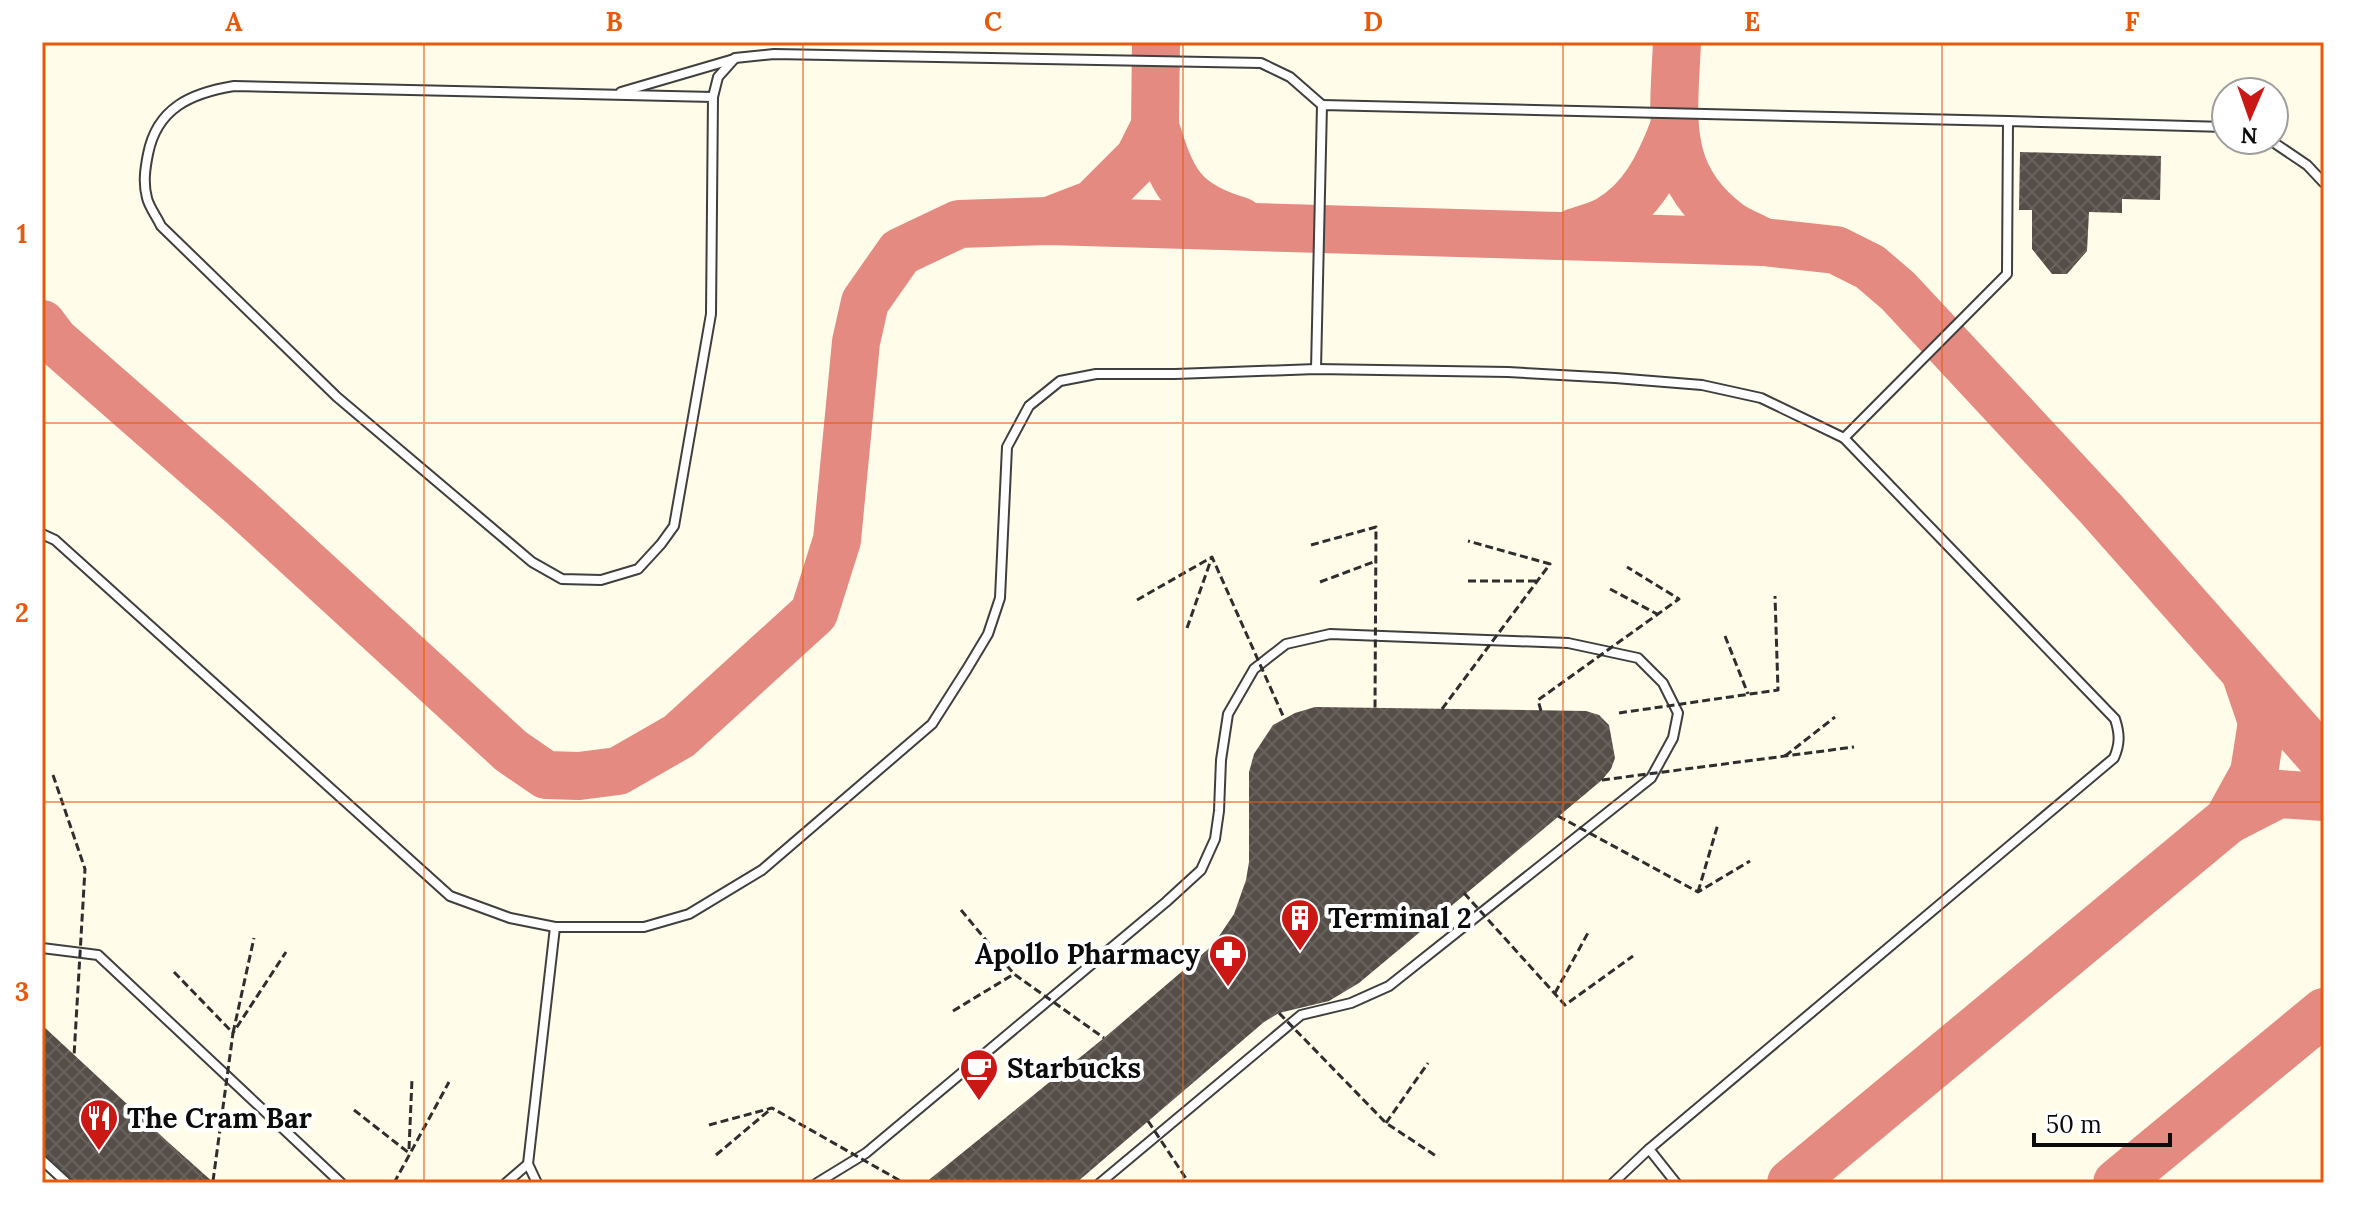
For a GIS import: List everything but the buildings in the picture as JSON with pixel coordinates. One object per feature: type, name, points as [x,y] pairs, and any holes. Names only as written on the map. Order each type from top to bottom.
[{"type":"lane","points":[[612,95],[735,58],[774,54],[1261,63],[1290,77],[1322,105],[2210,127]]},
{"type":"lane","points":[[713,97],[234,86],[209,90],[182,102],[161,119],[151,137],[144,175],[147,200],[161,226],[326,387],[532,562],[562,579],[601,580],[638,569],[674,526],[711,314],[713,97],[718,77],[735,58]]},
{"type":"lane","points":[[1316,369],[1322,105]]},
{"type":"lane","points":[[1844,438],[2007,274],[2008,121]]},
{"type":"lane","points":[[2290,154],[2307,165],[2324,183]]},
{"type":"lane","points":[[42,534],[55,540],[450,896],[510,918],[555,927],[644,927],[689,914],[762,870],[932,724],[988,634],[1000,598],[1007,447],[1029,406],[1060,381],[1096,374],[1316,369],[1508,372],[1702,385],[1761,398],[1844,438],[2115,719],[2119,747],[2114,758],[1649,1149],[1613,1183]]},
{"type":"lane","points":[[817,1183],[866,1153],[1201,870],[1215,839],[1228,714],[1254,669],[1286,644],[1330,634],[1568,643],[1638,658],[1663,683],[1678,713],[1673,738],[1651,778],[1389,986],[1351,1003],[1301,1015],[1100,1183]]},
{"type":"lane","points":[[537,1183],[528,1164],[555,927]]},
{"type":"lane","points":[[42,948],[98,955],[341,1183]]},
{"type":"lane","points":[[1649,1149],[1676,1183]]},
{"type":"lane","points":[[42,1160],[67,1183]]},
{"type":"lane","points":[[506,1183],[528,1164]]},
{"type":"path","points":[[1311,545],[1376,527],[1375,709]]},
{"type":"path","points":[[1442,709],[1550,564],[1468,541]]},
{"type":"path","points":[[1137,600],[1212,557]]},
{"type":"path","points":[[1187,628],[1212,557]]},
{"type":"path","points":[[1212,557],[1284,718]]},
{"type":"path","points":[[1320,582],[1376,561]]},
{"type":"path","points":[[1541,711],[1538,700],[1679,599],[1627,567]]},
{"type":"path","points":[[1468,581],[1537,581]]},
{"type":"path","points":[[1610,589],[1657,614]]},
{"type":"path","points":[[1619,713],[1778,690],[1775,596]]},
{"type":"path","points":[[1725,636],[1748,694]]},
{"type":"path","points":[[1785,756],[1835,717]]},
{"type":"path","points":[[1602,780],[1854,747]]},
{"type":"path","points":[[53,775],[85,869],[74,1056]]},
{"type":"path","points":[[1558,816],[1698,892]]},
{"type":"path","points":[[1698,892],[1718,824]]},
{"type":"path","points":[[1698,892],[1750,861]]},
{"type":"path","points":[[1464,893],[1565,1005],[1633,956]]},
{"type":"path","points":[[961,910],[1014,974],[1104,1038]]},
{"type":"path","points":[[1555,993],[1589,931]]},
{"type":"path","points":[[213,1181],[233,1033],[254,938]]},
{"type":"path","points":[[233,1033],[286,952]]},
{"type":"path","points":[[174,972],[233,1033]]},
{"type":"path","points":[[953,1011],[1014,974]]},
{"type":"path","points":[[1279,1013],[1386,1123],[1436,1156]]},
{"type":"path","points":[[1386,1123],[1428,1063]]},
{"type":"path","points":[[409,1153],[412,1079]]},
{"type":"path","points":[[394,1183],[449,1082]]},
{"type":"path","points":[[716,1155],[772,1108]]},
{"type":"path","points":[[709,1125],[772,1108],[904,1183]]},
{"type":"path","points":[[354,1110],[409,1153]]},
{"type":"path","points":[[1148,1121],[1189,1183]]},
{"type":"taxiway","points":[[1054,219],[1093,204],[1139,158],[1155,126],[1156,42]]},
{"type":"taxiway","points":[[1677,42],[1674,119],[1682,164],[1707,205],[1729,224],[1763,242]]},
{"type":"taxiway","points":[[1155,126],[1167,162],[1182,188],[1204,207],[1240,221]]},
{"type":"taxiway","points":[[1573,233],[1608,220],[1631,203],[1656,169],[1673,130]]},
{"type":"taxiway","points":[[42,324],[54,340],[244,506],[511,751],[546,775],[579,776],[618,771],[679,736],[814,613],[837,540],[856,342],[865,302],[900,252],[959,224],[1049,221],[1763,242],[1836,250],[1870,267],[1898,291],[2101,509],[2324,761]]},
{"type":"taxiway","points":[[1791,1183],[2228,820],[2254,773],[2262,722],[2246,675]]},
{"type":"taxiway","points":[[2228,820],[2279,794],[2324,797]]},
{"type":"taxiway","points":[[2117,1183],[2324,1012]]},
{"type":"place","name":"Terminal 2","points":[[1300,952]]},
{"type":"place","name":"Apollo Pharmacy","points":[[1228,988]]},
{"type":"place","name":"Starbucks","points":[[979,1102]]},
{"type":"place","name":"The Cram Bar","points":[[99,1152]]}]
